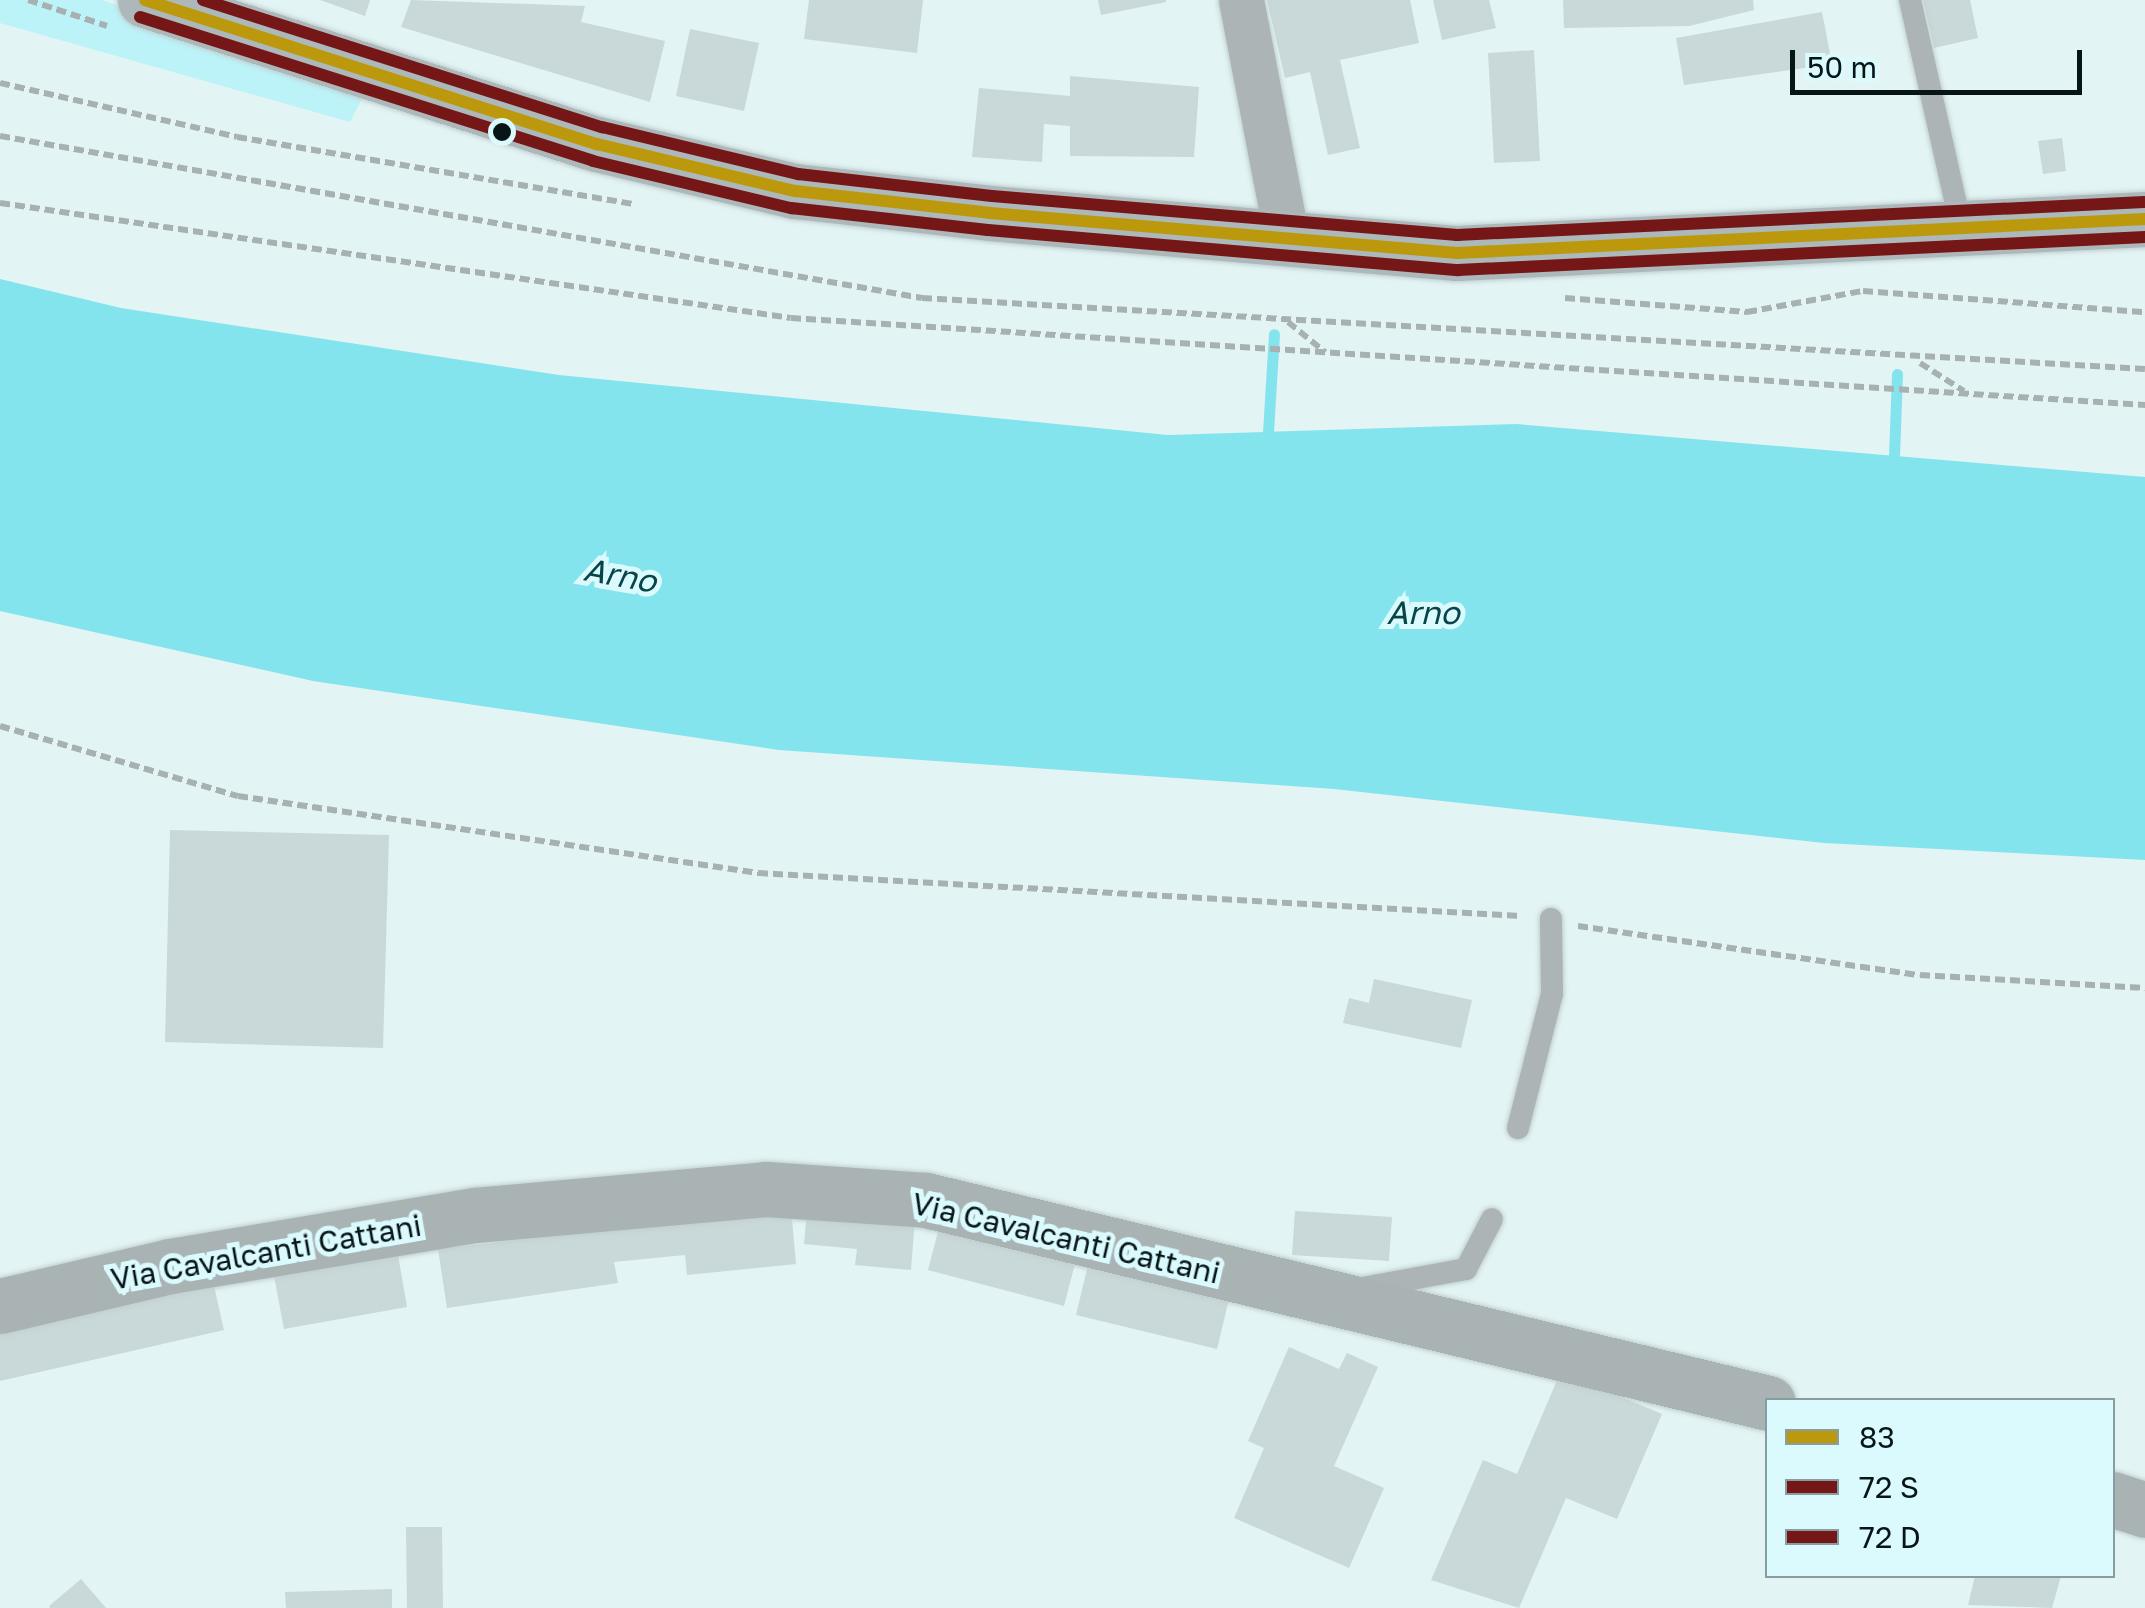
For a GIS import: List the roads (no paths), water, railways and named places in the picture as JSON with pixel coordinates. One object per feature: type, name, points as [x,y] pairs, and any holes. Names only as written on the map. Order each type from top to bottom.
[{"type":"main road","points":[[145,0],[597,144],[795,191],[1457,252],[1963,235],[2145,219]]},
{"type":"street","points":[[1242,0],[1287,239]]},
{"type":"street","name":"Via Cavalcanti Cattani","points":[[0,1306],[475,1215],[766,1189],[926,1200],[1331,1301],[1765,1402]]},
{"type":"street","points":[[2115,1501],[2145,1510]]},
{"type":"lane","points":[[1910,0],[1963,235]]},
{"type":"lane","points":[[1518,1128],[1552,994],[1550,919]]},
{"type":"lane","points":[[1331,1301],[1364,1286],[1466,1269],[1492,1219]]},
{"type":"water","name":"Arno","points":[[0,279],[121,308],[559,375],[1168,435],[1516,424],[2145,477],[2145,860],[1824,843],[1334,789],[779,750],[313,681],[0,611]]},
{"type":"waterway","points":[[1268,432],[1274,334]]},
{"type":"waterway","points":[[1894,456],[1897,374]]}]
